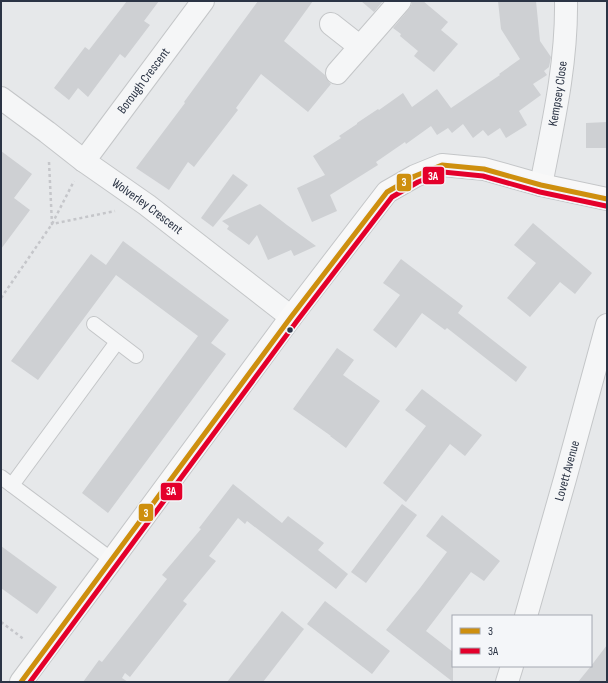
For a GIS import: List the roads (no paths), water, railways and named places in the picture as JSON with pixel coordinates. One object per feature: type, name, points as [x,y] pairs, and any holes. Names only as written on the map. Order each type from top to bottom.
[{"type":"street","name":"Borough Crescent","points":[[84,162],[203,1]]},
{"type":"street","points":[[337,73],[359,46],[400,1]]},
{"type":"street","name":"Kempsey Close","points":[[541,185],[562,75],[566,1]]},
{"type":"street","points":[[330,24],[359,46]]},
{"type":"street","name":"Wolverley Crescent","points":[[1,98],[84,162],[147,205],[291,317]]},
{"type":"street","points":[[21,682],[291,317],[387,192],[415,176],[442,165],[484,169],[541,185],[607,199]]},
{"type":"street","name":"Lovett Avenue","points":[[526,615],[607,325]]},
{"type":"street","points":[[507,682],[512,667]]},
{"type":"lane","points":[[94,324],[136,356]]},
{"type":"lane","points":[[112,560],[6,481],[117,342]]}]
